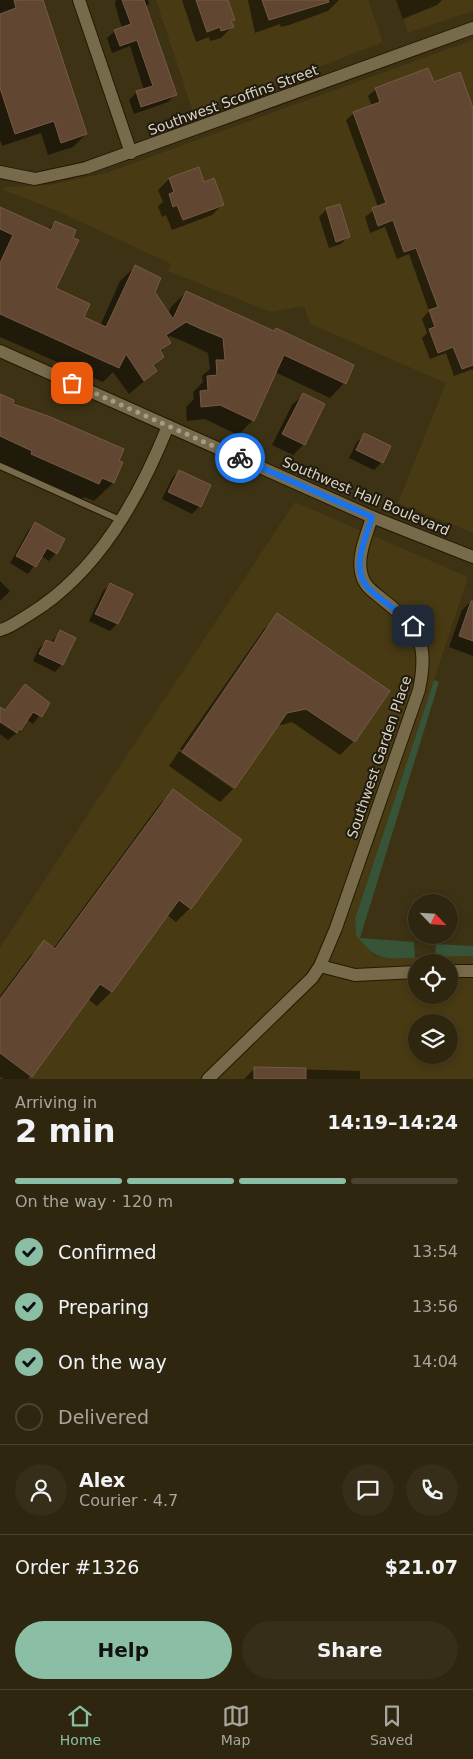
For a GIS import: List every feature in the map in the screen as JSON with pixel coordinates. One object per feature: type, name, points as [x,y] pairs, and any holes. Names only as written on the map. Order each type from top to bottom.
[{"type":"street","points":[[79,0],[131,153]]},
{"type":"street","name":"Southwest Scoffins Street","points":[[0,172],[23,178],[47,178],[131,153],[473,28]]},
{"type":"street","name":"Southwest Hall Boulevard","points":[[0,351],[372,517],[473,557]]},
{"type":"street","points":[[0,630],[51,601],[88,567],[136,497],[168,426]]},
{"type":"street","name":"Southwest Garden Place","points":[[208,1079],[301,991],[320,966],[336,928],[416,699],[423,672],[423,655],[413,626],[404,616],[368,587],[362,576],[360,563],[372,517]]},
{"type":"street","points":[[320,966],[355,975],[408,972]]},
{"type":"street","points":[[458,971],[473,971]]},
{"type":"lane","points":[[0,466],[120,520]]},
{"type":"shaded area","points":[[156,0],[368,0],[383,42],[266,88],[193,112]]},
{"type":"shaded area","points":[[396,0],[473,0],[473,11],[408,33]]},
{"type":"shaded area","points":[[473,40],[473,533],[398,503],[446,383],[310,324],[304,306],[271,312],[168,271],[171,264],[55,210],[3,190],[5,187],[49,185],[106,173]]},
{"type":"shaded area","points":[[295,502],[468,577],[355,919],[356,935],[375,956],[408,958],[408,1004],[458,1004],[458,956],[473,956],[473,1079],[0,1079],[0,947]]},
{"type":"green space","points":[[434,680],[439,682],[360,938],[408,942],[408,944],[414,944],[415,954],[408,954],[408,958],[387,958],[375,954],[356,935],[355,919]]},
{"type":"green space","points":[[436,944],[473,946],[473,956],[435,954]]},
{"type":"building","points":[[14,0],[43,0],[87,134],[61,143],[54,121],[15,134],[0,88],[0,14],[16,8]]},
{"type":"building","points":[[122,0],[144,0],[177,95],[141,107],[136,91],[153,86],[137,40],[120,46],[114,30],[131,24]]},
{"type":"building","points":[[196,0],[228,0],[235,20],[231,21],[234,27],[221,31],[220,27],[207,32]]},
{"type":"building","points":[[262,0],[328,0],[329,2],[269,20]]},
{"type":"building","points":[[428,68],[434,82],[460,72],[473,108],[473,365],[462,369],[453,347],[438,353],[429,329],[435,327],[429,310],[438,307],[416,248],[404,252],[393,220],[378,226],[372,208],[386,203],[353,112],[380,102],[375,88]]},
{"type":"building","points":[[199,167],[204,182],[214,178],[224,205],[183,220],[177,205],[173,207],[169,194],[174,192],[169,178]]},
{"type":"building","points":[[340,204],[350,237],[336,242],[326,208]]},
{"type":"building","points":[[0,207],[51,230],[55,221],[76,230],[73,238],[79,240],[56,288],[90,304],[84,317],[106,327],[135,265],[161,278],[155,292],[173,319],[186,291],[274,331],[276,328],[354,365],[346,384],[284,355],[254,421],[220,405],[201,407],[200,391],[208,390],[207,376],[217,375],[216,360],[225,360],[223,338],[186,322],[166,335],[171,343],[160,350],[164,357],[153,365],[157,371],[144,381],[126,354],[119,368],[0,314],[0,263],[13,235],[0,229]]},
{"type":"building","points":[[303,393],[325,404],[305,445],[282,434]]},
{"type":"building","points":[[0,394],[14,400],[13,404],[48,416],[124,449],[119,461],[123,462],[114,483],[102,478],[99,484],[31,454],[32,451],[0,436]]},
{"type":"building","points":[[364,433],[391,446],[383,463],[356,450]]},
{"type":"building","points":[[179,470],[211,485],[201,507],[168,492]]},
{"type":"building","points":[[35,522],[65,539],[57,554],[47,548],[36,567],[16,556]]},
{"type":"building","points":[[110,583],[133,594],[118,624],[95,614]]},
{"type":"building","points":[[471,601],[473,601],[473,641],[459,636]]},
{"type":"building","points":[[277,613],[390,691],[355,742],[306,709],[287,713],[235,788],[182,752]]},
{"type":"building","points":[[60,630],[76,638],[63,665],[39,654],[46,640],[54,643]]},
{"type":"building","points":[[25,684],[50,703],[42,717],[33,712],[17,733],[0,722],[0,707],[5,710]]},
{"type":"building","points":[[173,789],[242,840],[191,909],[179,900],[112,992],[100,984],[32,1077],[0,1053],[0,999],[44,940],[55,949]]},
{"type":"building","points":[[254,1067],[306,1068],[306,1079],[254,1079]]},
{"type":"way so far","points":[[72,383],[240,458]]},
{"type":"route","points":[[240,458],[372,517],[363,544],[360,563],[362,576],[368,587],[404,616],[413,626]]}]
